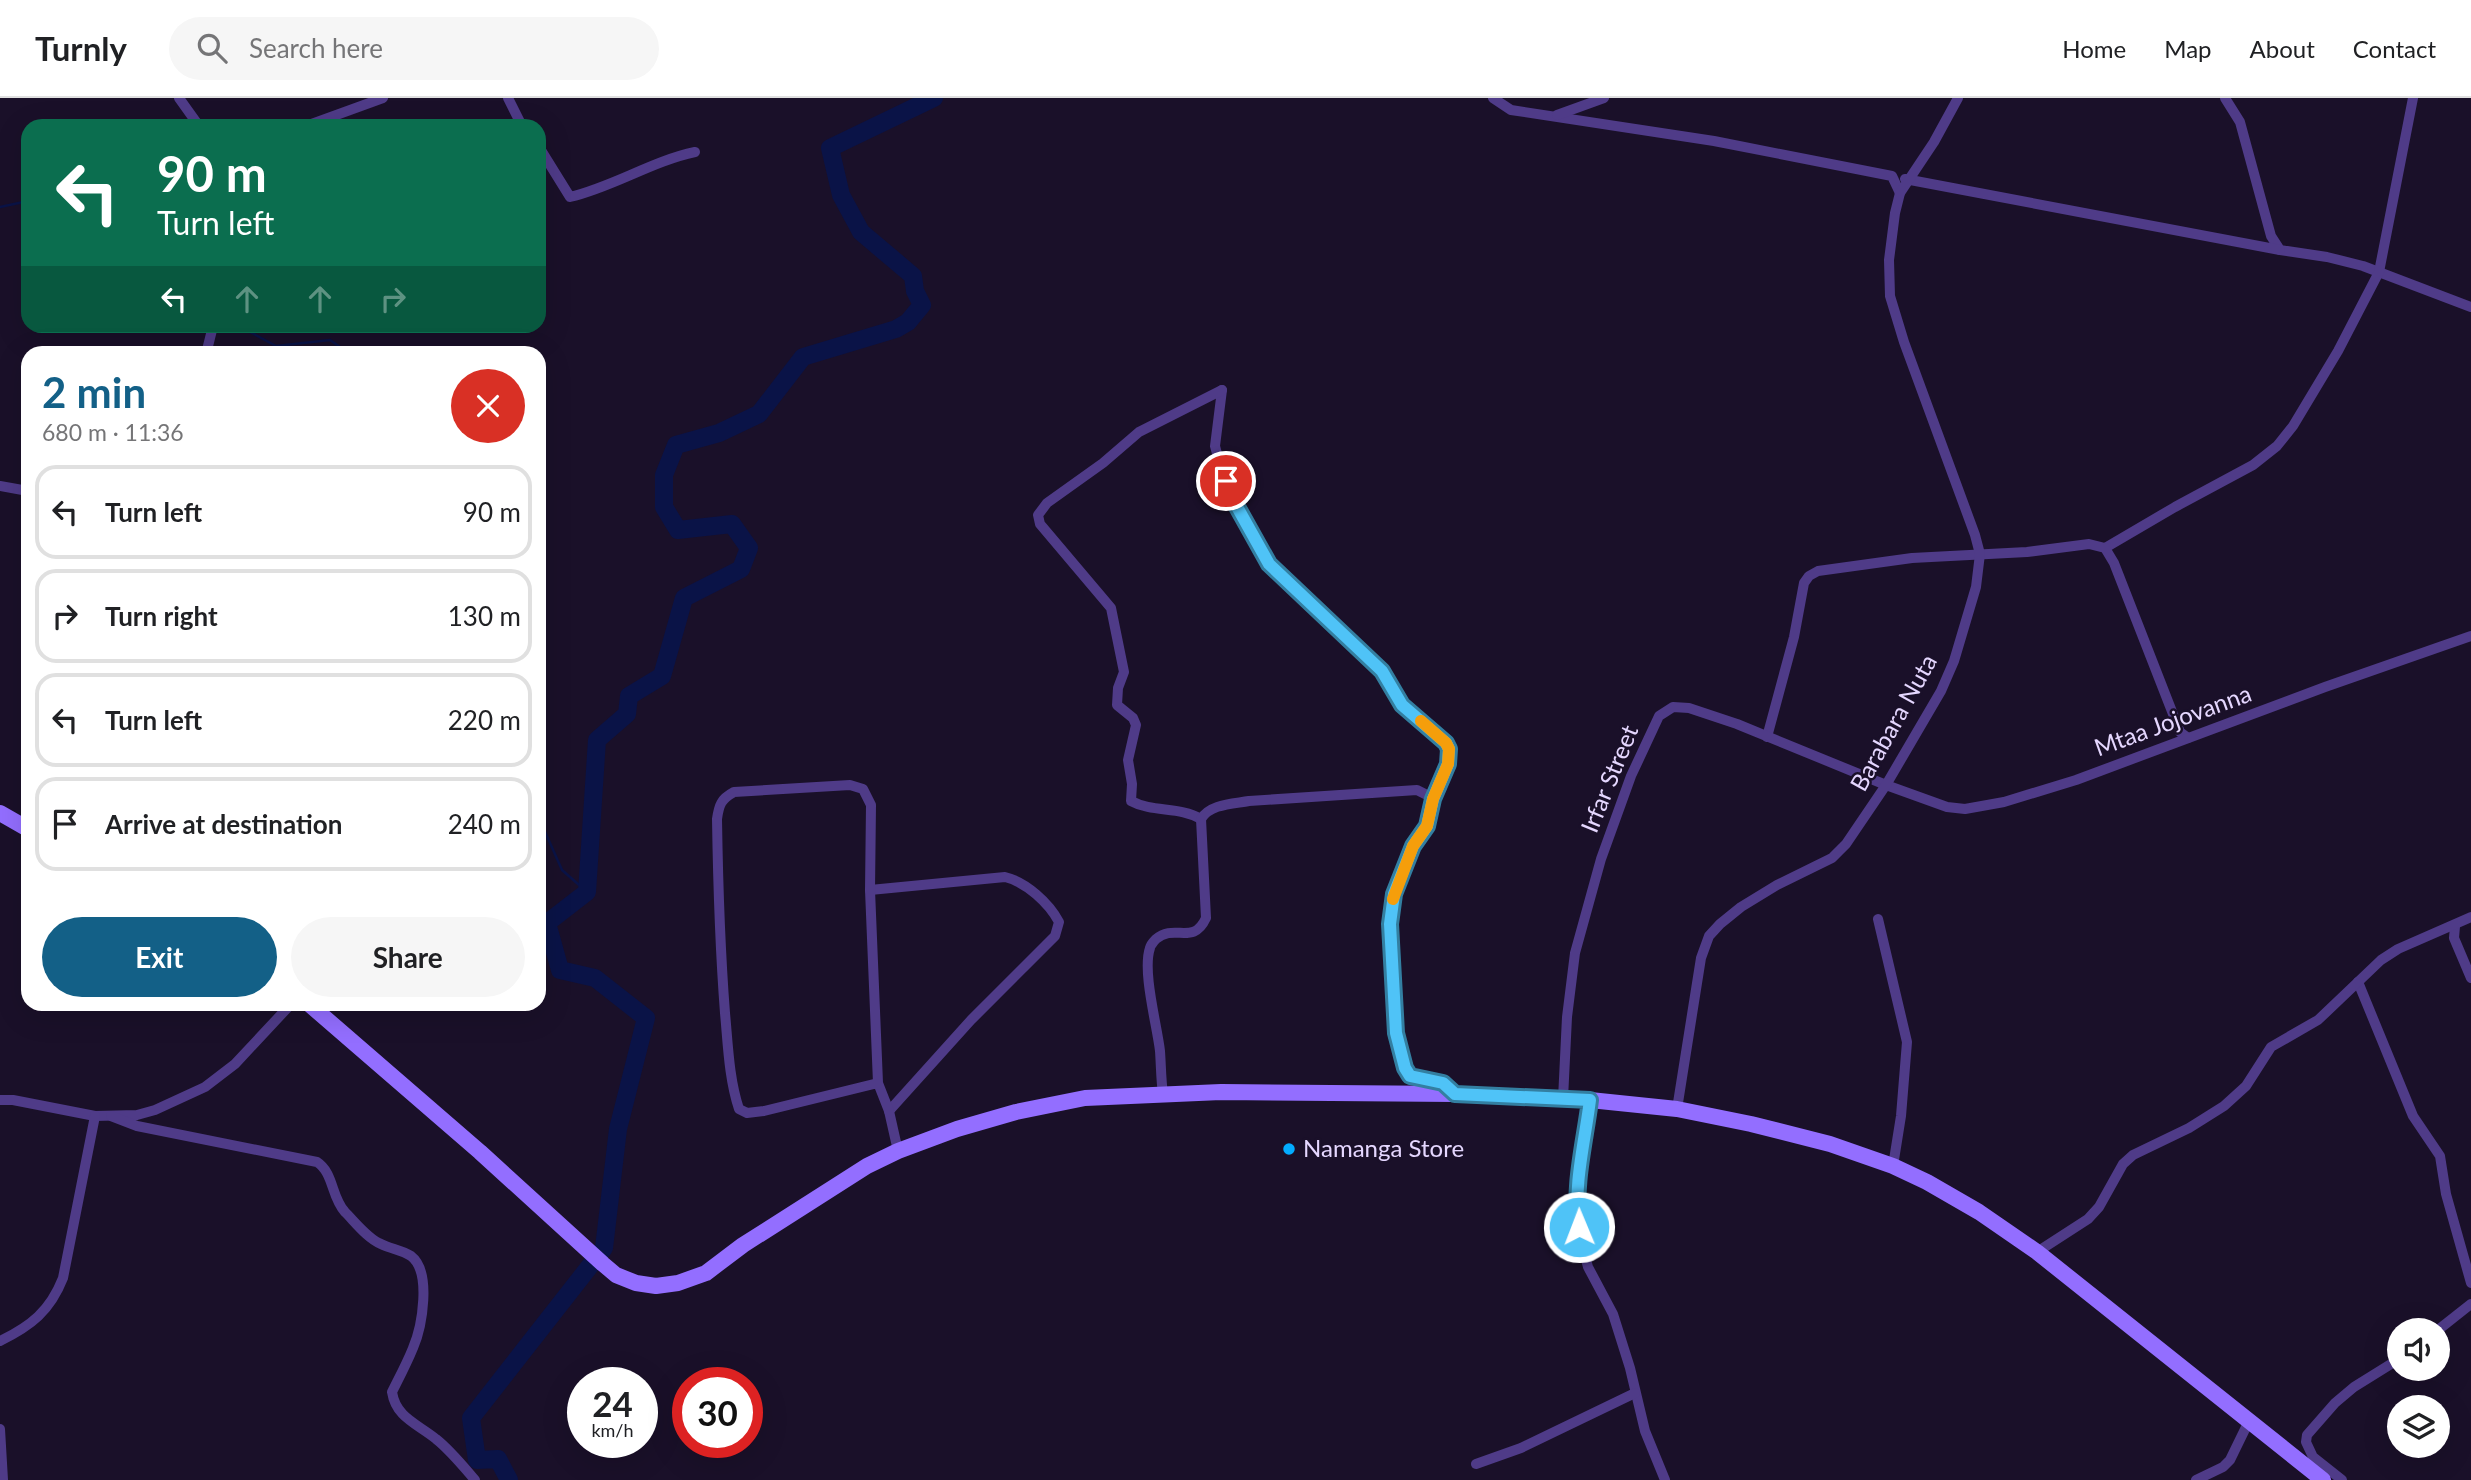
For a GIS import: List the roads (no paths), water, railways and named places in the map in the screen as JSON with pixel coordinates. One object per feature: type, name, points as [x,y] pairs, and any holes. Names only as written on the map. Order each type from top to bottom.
[{"type":"main road","points":[[0,813],[21,825]]},
{"type":"main road","points":[[317,1011],[616,1275],[636,1283],[656,1286],[678,1283],[706,1273],[743,1245],[856,1173],[898,1151],[957,1129],[1016,1112],[1085,1098],[1221,1092],[1455,1094],[1590,1100],[1677,1109],[1778,1130],[1830,1144],[1893,1166],[1968,1206],[2037,1252],[2323,1480]]},
{"type":"street","points":[[179,98],[194,119]]},
{"type":"street","points":[[325,119],[383,98]]},
{"type":"street","points":[[508,98],[518,119]]},
{"type":"street","points":[[1493,98],[1511,110],[1714,141],[2327,257],[2379,272],[2471,307]]},
{"type":"street","points":[[1556,115],[1604,98]]},
{"type":"street","name":"Barabara Nuta","points":[[1677,1109],[1701,958],[1709,936],[1741,907],[1832,858],[1846,844],[1886,785],[1941,691],[1954,661],[1976,587],[1980,554],[1890,296],[1889,260],[1900,193],[1958,98]]},
{"type":"street","points":[[2225,98],[2240,122],[2271,236],[2280,250]]},
{"type":"street","points":[[2105,548],[2253,465],[2277,446],[2292,426],[2338,351],[2379,272],[2413,98]]},
{"type":"street","points":[[546,158],[570,197],[673,157],[695,152]]},
{"type":"street","points":[[1892,176],[1900,193]]},
{"type":"street","points":[[1201,818],[1188,812],[1141,807],[1131,801],[1132,784],[1128,760],[1136,725],[1133,718],[1117,705],[1118,688],[1124,672],[1111,608],[1040,524],[1038,515],[1047,503],[1103,463],[1139,432],[1222,390],[1215,446],[1220,465],[1231,496],[1269,564],[1382,671],[1402,705],[1446,743],[1449,749],[1448,764],[1433,799],[1427,826],[1413,846],[1394,894],[1390,924],[1396,1033],[1405,1068],[1410,1076],[1443,1083],[1455,1094]]},
{"type":"street","points":[[0,485],[21,490]]},
{"type":"street","points":[[1767,737],[1794,637],[1804,583],[1818,571],[1912,558],[2027,552],[2088,544],[2105,548],[2115,563],[2180,732],[2188,738]]},
{"type":"street","name":"Mtaa Jojovanna","points":[[1886,785],[1947,807],[1965,809],[2004,802],[2064,783],[2471,636]]},
{"type":"street","name":"Irfar Street","points":[[1563,1099],[1567,1017],[1575,953],[1601,859],[1631,776],[1659,716],[1673,707],[1689,708],[1737,724],[1886,785]]},
{"type":"street","points":[[878,1083],[764,1111],[747,1113],[739,1109],[728,1049],[719,941],[717,819],[719,804],[734,792],[850,785],[863,789],[872,805],[870,890],[878,1083],[889,1111],[898,1151]]},
{"type":"street","points":[[1163,1094],[1160,1051],[1148,968],[1150,947],[1157,938],[1166,933],[1195,932],[1201,929],[1206,918],[1201,818],[1206,811],[1249,801],[1417,790],[1433,799]]},
{"type":"street","points":[[870,890],[1005,877],[1024,884],[1059,922],[1055,936],[971,1020],[889,1111]]},
{"type":"street","points":[[2037,1252],[2088,1219],[2099,1207],[2123,1164],[2133,1155],[2189,1128],[2224,1106],[2246,1086],[2271,1047],[2318,1020],[2381,960],[2398,949],[2471,917]]},
{"type":"street","points":[[1878,919],[1907,1042],[1901,1116],[1893,1166]]},
{"type":"street","points":[[2455,926],[2454,938],[2471,978]]},
{"type":"street","points":[[2358,982],[2413,1116],[2440,1156],[2446,1194],[2471,1283]]},
{"type":"street","points":[[0,1100],[13,1100],[95,1116],[137,1115],[155,1110],[205,1087],[235,1064],[284,1011]]},
{"type":"street","points":[[1590,1100],[1579,1184],[1579,1227],[1588,1267],[1613,1314],[1623,1342],[1645,1431],[1665,1480]]},
{"type":"street","points":[[0,1341],[40,1317],[57,1293],[63,1278],[95,1116]]},
{"type":"street","points":[[111,1116],[137,1126],[317,1161],[323,1166],[343,1210],[377,1243],[409,1255],[419,1263],[424,1289],[419,1327],[414,1347],[392,1392],[393,1400],[402,1416],[437,1440],[475,1480]]},
{"type":"street","points":[[2450,1321],[2470,1306]]},
{"type":"street","points":[[2342,1480],[2313,1457],[2306,1442],[2307,1435],[2335,1403],[2354,1387],[2387,1366]]},
{"type":"street","points":[[1476,1464],[1521,1448],[1635,1393]]},
{"type":"street","points":[[2196,1480],[2223,1467],[2230,1460],[2249,1421]]},
{"type":"street","points":[[0,1429],[3,1480]]},
{"type":"waterway","points":[[509,1480],[498,1459],[477,1460],[471,1418],[604,1248],[618,1129],[646,1018],[595,978],[560,970],[547,923],[587,892],[597,740],[627,714],[629,696],[662,676],[684,598],[741,569],[749,548],[732,524],[678,530],[664,507],[664,475],[676,445],[719,433],[759,414],[803,357],[896,329],[908,322],[922,305],[915,291],[913,276],[861,232],[841,195],[830,148],[934,98]]},
{"type":"waterway","points":[[0,207],[21,202]]},
{"type":"waterway","points":[[252,333],[276,346]]},
{"type":"waterway","points":[[276,346],[330,340],[339,346]]},
{"type":"waterway","points":[[546,834],[562,870],[587,892]]},
{"type":"place","name":"Namanga Store","points":[[1289,1149]]}]
